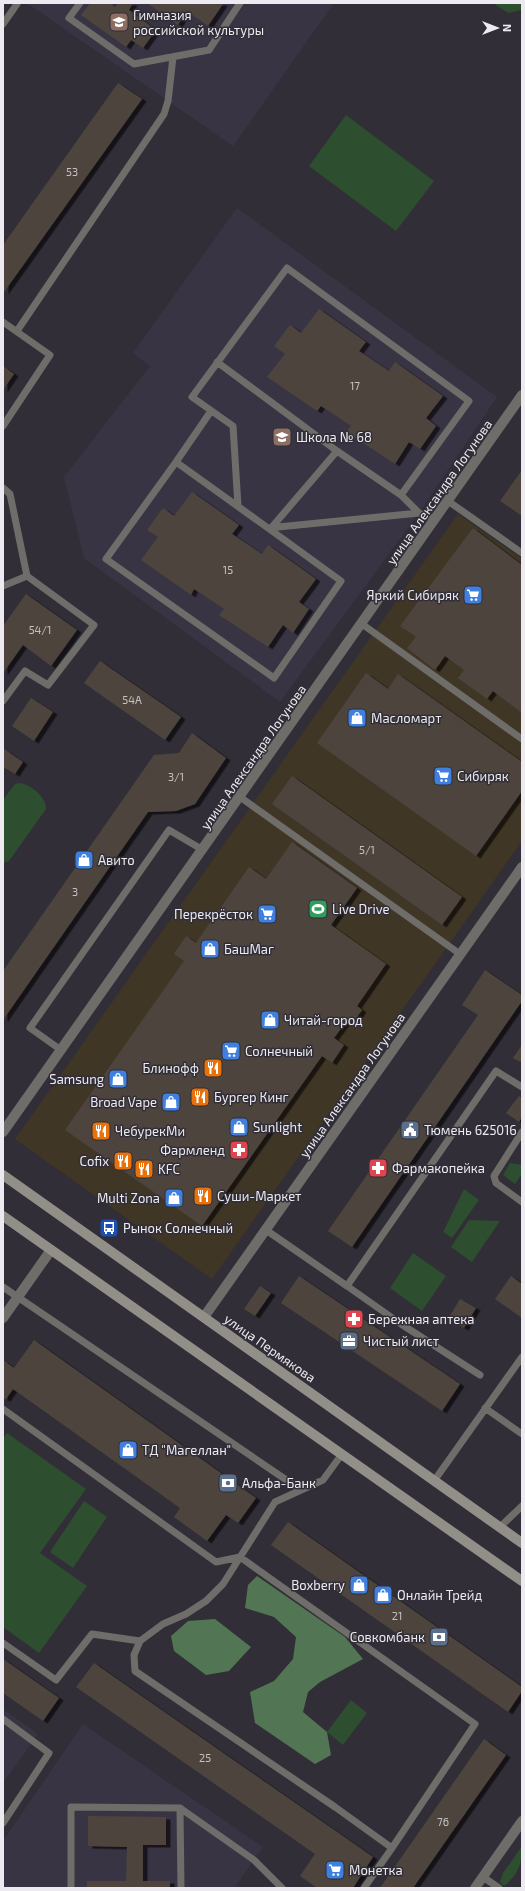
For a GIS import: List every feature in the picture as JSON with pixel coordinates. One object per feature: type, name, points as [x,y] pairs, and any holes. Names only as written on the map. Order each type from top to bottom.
[{"type":"main road","name":"улица Пермякова","points":[[3,1175],[522,1543]]},
{"type":"main road","points":[[3,1216],[522,1581]]},
{"type":"street","name":"улица Александра Логунова","points":[[3,1132],[522,395]]},
{"type":"street","name":"улица Александра Логунова","points":[[204,1317],[522,867]]},
{"type":"street","points":[[3,1318],[51,1250]]},
{"type":"street","points":[[475,1888],[522,1821]]},
{"type":"lane","points":[[80,3],[69,18],[134,64],[208,50],[240,3]]},
{"type":"lane","points":[[3,24],[17,4]]},
{"type":"lane","points":[[17,331],[164,114],[168,101],[173,56]]},
{"type":"lane","points":[[238,506],[233,426],[192,397],[287,268],[469,401],[401,495]]},
{"type":"lane","points":[[3,322],[50,355],[3,426]]},
{"type":"lane","points":[[217,362],[337,452],[401,495],[419,513],[435,519]]},
{"type":"lane","points":[[176,462],[270,528],[340,581],[274,678],[106,559],[211,411]]},
{"type":"lane","points":[[270,528],[337,452]]},
{"type":"lane","points":[[3,488],[10,494],[27,576],[94,625],[48,685],[25,670],[3,701]]},
{"type":"lane","points":[[448,501],[522,553]]},
{"type":"lane","points":[[270,528],[419,513]]},
{"type":"lane","points":[[3,586],[27,576]]},
{"type":"lane","points":[[362,624],[522,739]]},
{"type":"lane","points":[[240,797],[460,954]]},
{"type":"lane","points":[[61,1050],[30,1028],[169,830],[203,850]]},
{"type":"lane","points":[[347,1286],[496,1071],[522,1087]]},
{"type":"lane","points":[[522,1132],[494,1176],[496,1183],[522,1202]]},
{"type":"lane","points":[[266,1230],[401,1324],[480,1375]]},
{"type":"lane","points":[[3,1287],[302,1490]]},
{"type":"lane","points":[[434,1481],[522,1357]]},
{"type":"lane","points":[[485,1408],[522,1434]]},
{"type":"lane","points":[[4,1412],[216,1562],[240,1557],[475,1724],[364,1888]]},
{"type":"lane","points":[[342,1454],[323,1480],[275,1502],[223,1584],[206,1601],[186,1614],[163,1624],[140,1641],[134,1655],[135,1671],[335,1807],[392,1848]]},
{"type":"lane","points":[[500,1527],[522,1506]]},
{"type":"lane","points":[[3,1643],[56,1680],[92,1634],[140,1641]]},
{"type":"lane","points":[[3,1719],[49,1753],[3,1823]]},
{"type":"lane","points":[[71,1888],[71,1807],[180,1808],[254,1860],[282,1888]]},
{"type":"lane","points":[[180,1808],[181,1888]]},
{"type":"lane","points":[[483,1877],[499,1888]]},
{"type":"shaded area","points":[[27,3],[334,3],[233,146]]},
{"type":"shaded area","name":"Школа № 68","points":[[237,208],[497,397],[419,513],[280,702],[84,558],[64,477],[150,366],[133,353]]},
{"type":"shaded area","points":[[458,514],[522,559],[522,841],[212,1279],[15,1139]]},
{"type":"shaded area","points":[[3,1709],[38,1734],[3,1783]]},
{"type":"shaded area","points":[[83,1724],[263,1847],[234,1888],[3,1888],[3,1841]]},
{"type":"green space","points":[[493,3],[522,3],[522,10],[508,13]]},
{"type":"green space","points":[[346,115],[434,181],[396,231],[309,166]]},
{"type":"green space","points":[[18,783],[32,788],[44,800],[46,809],[9,861],[3,863],[3,800],[14,785]]},
{"type":"green space","points":[[510,1163],[522,1165],[522,1174],[515,1184],[503,1175]]},
{"type":"green space","points":[[464,1189],[479,1200],[452,1238],[443,1232]]},
{"type":"green space","points":[[469,1220],[500,1221],[472,1262],[451,1247]]},
{"type":"green space","points":[[413,1253],[446,1276],[422,1311],[390,1288]]},
{"type":"green space","points":[[7,1433],[86,1489],[40,1553],[87,1586],[39,1653],[3,1627],[3,1438]]},
{"type":"green space","points":[[84,1501],[107,1517],[73,1568],[50,1552]]},
{"type":"green space","points":[[257,1576],[345,1637],[363,1659],[320,1682],[308,1692],[303,1712],[327,1732],[331,1755],[315,1764],[255,1723],[250,1692],[274,1681],[293,1659],[296,1637],[274,1617],[245,1608],[248,1585]]},
{"type":"green space","points":[[215,1619],[251,1647],[229,1671],[206,1675],[174,1651],[171,1636],[188,1621]]},
{"type":"green space","points":[[351,1700],[367,1713],[343,1745],[327,1732]]},
{"type":"green space","points":[[522,1846],[518,1869],[513,1878],[504,1886],[500,1882],[503,1873]]},
{"type":"building","name":"Гимназия российской культуры","points":[[90,3],[110,3],[115,7],[118,3],[133,3],[129,10],[156,30],[143,48],[131,40],[126,47],[81,15]]},
{"type":"building","name":"Гимназия российской культуры","points":[[147,3],[223,4],[208,26],[187,11],[178,25]]},
{"type":"building","points":[[118,83],[142,99],[4,292],[3,245]]},
{"type":"building","points":[[319,309],[366,342],[359,351],[389,371],[395,362],[443,396],[426,418],[436,426],[420,449],[409,442],[395,464],[346,432],[351,426],[321,406],[317,411],[267,377],[285,354],[274,346],[290,325],[301,333]]},
{"type":"building","points":[[3,366],[14,374],[3,390]]},
{"type":"building","points":[[522,470],[522,516],[500,501]]},
{"type":"building","points":[[192,492],[239,525],[232,534],[262,554],[268,545],[316,579],[299,602],[309,609],[293,633],[283,625],[268,647],[219,615],[224,609],[194,589],[191,595],[141,560],[158,537],[147,530],[163,508],[174,516]]},
{"type":"building","name":"Яркий Сибиряк","points":[[473,528],[522,565],[522,713],[493,691],[487,699],[458,678],[464,670],[445,656],[435,670],[407,648],[416,637],[400,626]]},
{"type":"building","points":[[26,594],[77,630],[51,666],[23,645],[3,673],[3,626]]},
{"type":"building","points":[[100,661],[181,717],[165,740],[84,683]]},
{"type":"building","name":"Сибиряк","points":[[366,673],[388,689],[398,674],[522,762],[522,791],[476,856],[317,743]]},
{"type":"building","points":[[31,698],[53,712],[34,741],[12,726]]},
{"type":"building","points":[[192,733],[226,758],[195,804],[176,811],[148,812],[3,1020],[3,971],[154,755],[179,753]]},
{"type":"building","points":[[4,749],[23,762],[15,774],[3,767]]},
{"type":"building","points":[[292,776],[462,897],[442,925],[272,804]]},
{"type":"building","name":"Солнечный","points":[[292,842],[357,888],[331,925],[386,964],[357,1006],[362,1010],[353,1023],[348,1019],[334,1038],[344,1045],[332,1063],[322,1056],[202,1226],[65,1130],[184,961],[174,954],[186,936],[196,943],[249,867],[266,879]]},
{"type":"building","points":[[485,970],[522,995],[522,1001],[352,1247],[328,1231],[478,1015],[462,1005]]},
{"type":"building","points":[[522,1045],[522,1063],[513,1058]]},
{"type":"building","points":[[519,1096],[522,1098],[522,1117],[519,1122],[506,1113]]},
{"type":"building","points":[[299,1276],[460,1384],[442,1411],[281,1303]]},
{"type":"building","points":[[511,1276],[522,1284],[522,1318],[495,1299]]},
{"type":"building","points":[[260,1286],[271,1293],[255,1316],[244,1309]]},
{"type":"building","points":[[460,1299],[476,1308],[464,1328],[448,1319]]},
{"type":"building","points":[[34,1340],[256,1498],[238,1523],[226,1515],[207,1541],[174,1517],[180,1508],[13,1389],[6,1399],[3,1398],[3,1360],[14,1368]]},
{"type":"building","points":[[288,1522],[522,1687],[522,1691],[508,1712],[271,1545]]},
{"type":"building","points":[[3,1659],[59,1698],[43,1721],[3,1693]]},
{"type":"building","points":[[94,1663],[373,1857],[353,1888],[317,1888],[300,1876],[315,1854],[76,1687]]},
{"type":"building","points":[[484,1739],[506,1755],[413,1888],[380,1888]]},
{"type":"building","points":[[88,1816],[166,1817],[166,1845],[143,1845],[143,1881],[170,1881],[170,1888],[87,1888],[87,1881],[126,1881],[127,1847],[88,1846]]},
{"type":"place","name":"Гимназия российской культуры","points":[[119,22]]},
{"type":"place","name":"Школа № 68","points":[[282,437]]},
{"type":"place","name":"Яркий Сибиряк","points":[[473,595]]},
{"type":"place","name":"Масломарт","points":[[357,718]]},
{"type":"place","name":"Сибиряк","points":[[443,776]]},
{"type":"place","name":"Авито","points":[[84,860]]},
{"type":"place","name":"Live Drive","points":[[318,909]]},
{"type":"place","name":"Перекрёсток","points":[[267,914]]},
{"type":"place","name":"БашМаг","points":[[210,949]]},
{"type":"place","name":"Читай-город","points":[[270,1020]]},
{"type":"place","name":"Солнечный","points":[[231,1051]]},
{"type":"place","name":"Блинофф","points":[[213,1068]]},
{"type":"place","name":"Samsung","points":[[118,1079]]},
{"type":"place","name":"Бургер Кинг","points":[[200,1097]]},
{"type":"place","name":"Broad Vape","points":[[171,1102]]},
{"type":"place","name":"Sunlight","points":[[239,1127]]},
{"type":"place","name":"Тюмень 625016","points":[[410,1130]]},
{"type":"place","name":"ЧебурекМи","points":[[101,1131]]},
{"type":"place","name":"Фармленд","points":[[239,1150]]},
{"type":"place","name":"Cofix","points":[[123,1161]]},
{"type":"place","name":"Фармакопейка","points":[[378,1168]]},
{"type":"place","name":"KFC","points":[[144,1169]]},
{"type":"place","name":"Суши-Маркет","points":[[203,1196]]},
{"type":"place","name":"Multi Zona","points":[[174,1198]]},
{"type":"place","name":"Рынок Cолнечный","points":[[109,1228]]},
{"type":"place","name":"Бережная аптека","points":[[354,1319]]},
{"type":"place","name":"Чистый лист","points":[[349,1341]]},
{"type":"place","name":"ТД \"Магеллан\"","points":[[128,1450]]},
{"type":"place","name":"Альфа-Банк","points":[[228,1483]]},
{"type":"place","name":"Boxberry","points":[[359,1585]]},
{"type":"place","name":"Онлайн Трейд","points":[[383,1595]]},
{"type":"place","name":"Совкомбанк","points":[[439,1637]]},
{"type":"place","name":"Монетка","points":[[335,1870]]}]
